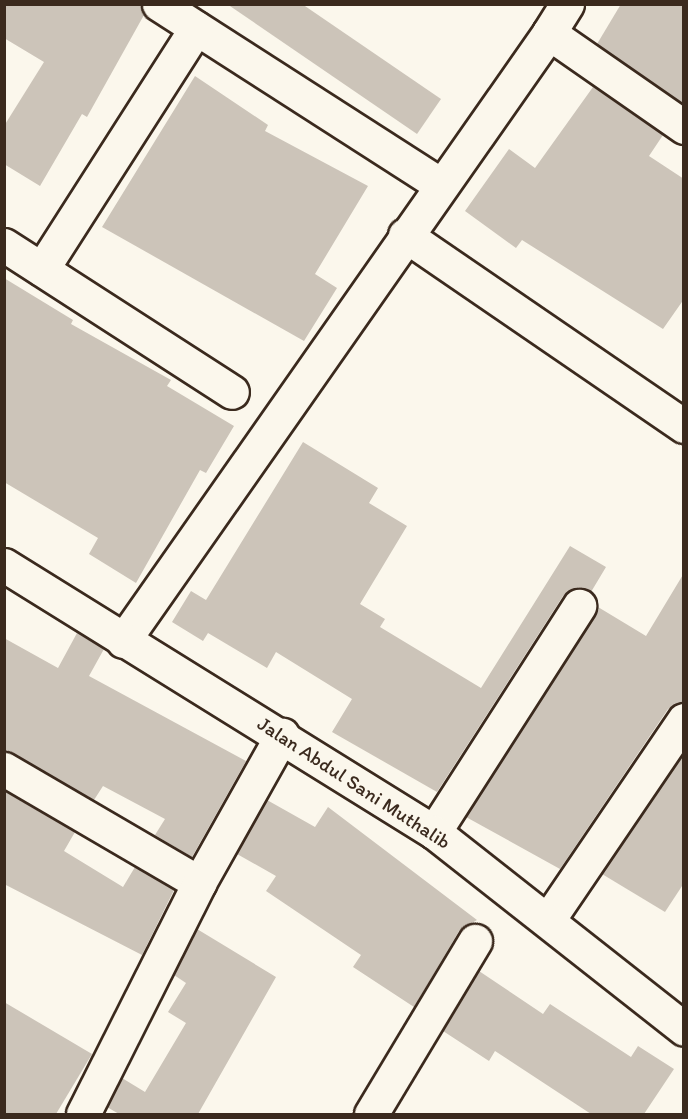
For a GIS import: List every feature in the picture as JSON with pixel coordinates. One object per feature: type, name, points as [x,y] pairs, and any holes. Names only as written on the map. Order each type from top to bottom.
[{"type":"street","points":[[159,4],[439,184]]},
{"type":"street","points":[[123,641],[439,184],[549,33],[567,4]]},
{"type":"street","points":[[42,269],[196,28]]},
{"type":"street","points":[[549,33],[684,127]]},
{"type":"street","points":[[405,235],[684,426]]},
{"type":"street","points":[[4,245],[232,392]]},
{"type":"street","name":"Jalan Abdul Sani Muthalib","points":[[4,565],[123,641],[282,735],[434,832],[684,1029]]},
{"type":"street","points":[[434,832],[579,606]]},
{"type":"street","points":[[548,920],[684,720]]},
{"type":"street","points":[[83,1114],[199,883],[282,735]]},
{"type":"street","points":[[4,769],[199,883]]},
{"type":"street","points":[[371,1114],[476,941]]},
{"type":"building","points":[[4,4],[140,4],[144,15],[87,117],[82,114],[40,186],[4,164],[4,126],[44,62],[4,38]]},
{"type":"building","points":[[227,4],[302,4],[441,99],[417,134]]},
{"type":"building","points":[[621,4],[684,4],[684,104],[597,44]]},
{"type":"building","points":[[195,76],[268,125],[265,131],[368,186],[315,274],[337,288],[304,341],[102,227]]},
{"type":"building","points":[[593,87],[663,135],[649,156],[684,179],[684,299],[663,329],[522,240],[516,248],[465,211],[509,149],[535,168]]},
{"type":"building","points":[[4,278],[73,320],[71,324],[171,380],[167,386],[234,426],[206,473],[200,470],[136,583],[89,554],[98,538],[4,482]]},
{"type":"building","points":[[303,442],[378,488],[369,503],[407,526],[360,604],[385,619],[380,627],[481,688],[570,546],[606,567],[591,592],[579,587],[563,596],[437,792],[332,732],[352,699],[276,652],[267,668],[208,633],[203,641],[172,622],[191,591],[206,600]]},
{"type":"building","points":[[684,573],[684,702],[668,709],[560,869],[466,817],[598,607],[646,636]]},
{"type":"building","points":[[77,633],[104,649],[89,676],[246,761],[192,857],[155,835],[165,819],[103,786],[94,800],[4,750],[4,638],[58,668]]},
{"type":"building","points":[[684,754],[684,883],[665,912],[602,874]]},
{"type":"building","points":[[4,791],[75,832],[64,851],[123,887],[135,867],[174,890],[142,955],[4,884]]},
{"type":"building","points":[[267,800],[315,827],[328,807],[477,920],[459,931],[414,1007],[353,967],[361,955],[266,891],[276,876],[237,854]]},
{"type":"building","points":[[197,929],[276,977],[198,1114],[119,1114],[107,1107],[122,1078],[145,1092],[186,1023],[168,1012],[186,983],[174,975]]},
{"type":"building","points":[[479,971],[543,1014],[550,1004],[631,1057],[638,1046],[674,1069],[644,1114],[591,1114],[495,1051],[489,1061],[443,1031]]},
{"type":"building","points":[[4,1002],[92,1054],[56,1114],[4,1114]]}]
